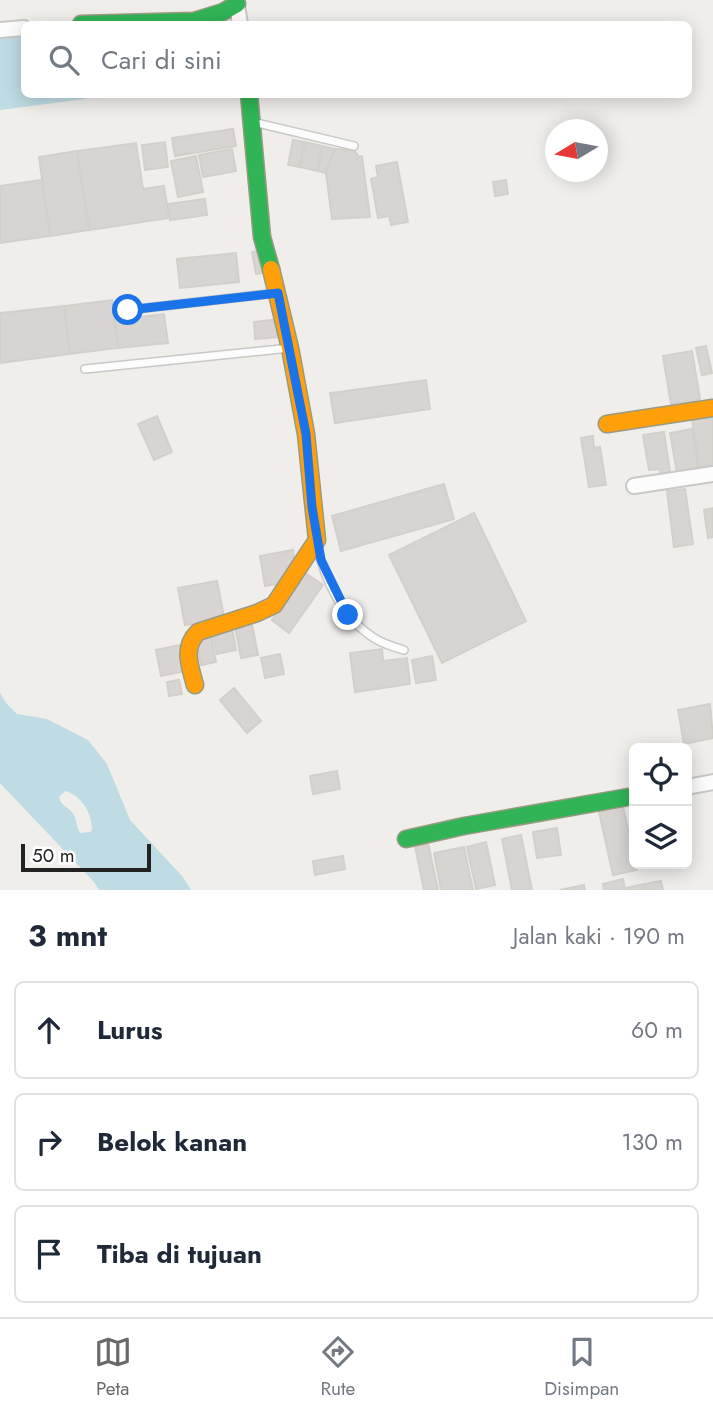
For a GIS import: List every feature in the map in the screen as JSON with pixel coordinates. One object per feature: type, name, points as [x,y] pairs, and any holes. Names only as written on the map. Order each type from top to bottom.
[{"type":"street","points":[[196,21],[210,18],[237,2],[240,21]]},
{"type":"street","points":[[0,30],[21,29]]},
{"type":"street","points":[[195,685],[187,655],[187,645],[192,637],[198,632],[274,606],[317,540],[306,434],[278,293],[262,237],[249,98]]},
{"type":"street","points":[[607,425],[713,408]]},
{"type":"street","points":[[634,486],[713,474]]},
{"type":"street","points":[[692,786],[713,782]]},
{"type":"street","points":[[406,839],[629,797]]},
{"type":"lane","points":[[252,122],[354,146]]},
{"type":"lane","points":[[128,310],[278,293]]},
{"type":"lane","points":[[85,369],[290,348]]},
{"type":"lane","points":[[317,540],[326,573],[348,615],[360,629],[377,640],[404,650]]},
{"type":"water","points":[[21,34],[21,98],[85,99],[0,110],[0,36]]},
{"type":"water","points":[[0,693],[17,714],[47,719],[88,740],[107,764],[130,820],[183,877],[191,890],[99,890],[0,783]],"holes":[[[65,791],[81,801],[88,812],[92,824],[90,832],[80,833],[74,815],[60,800],[59,797]]]},
{"type":"building","points":[[233,129],[236,146],[175,156],[172,138]]},
{"type":"building","points":[[293,140],[305,142],[300,167],[288,165]]},
{"type":"building","points":[[165,142],[168,167],[145,170],[142,145]]},
{"type":"building","points":[[305,142],[322,146],[318,171],[300,167]]},
{"type":"building","points":[[136,143],[143,189],[164,186],[169,218],[89,230],[77,151]]},
{"type":"building","points":[[322,146],[335,149],[326,173],[318,171]]},
{"type":"building","points":[[232,149],[236,171],[203,177],[199,155]]},
{"type":"building","points":[[335,149],[354,150],[359,157],[362,156],[370,217],[332,219],[326,173]]},
{"type":"building","points":[[77,151],[89,230],[50,236],[39,157]]},
{"type":"building","points":[[196,156],[203,192],[178,197],[171,161]]},
{"type":"building","points":[[397,162],[408,222],[391,225],[389,216],[378,218],[371,179],[378,177],[376,166]]},
{"type":"building","points":[[42,180],[50,236],[0,243],[0,186]]},
{"type":"building","points":[[506,180],[508,194],[495,196],[493,182]]},
{"type":"building","points":[[205,199],[207,215],[170,220],[168,204]]},
{"type":"building","points":[[264,250],[268,272],[256,274],[252,252]]},
{"type":"building","points":[[236,253],[239,282],[180,288],[177,259]]},
{"type":"building","points":[[112,300],[118,348],[70,354],[64,306]]},
{"type":"building","points":[[64,306],[70,354],[0,363],[0,313]]},
{"type":"building","points":[[164,314],[168,343],[118,348],[114,320]]},
{"type":"building","points":[[277,319],[279,337],[255,339],[254,322]]},
{"type":"building","points":[[706,346],[712,373],[702,375],[696,348]]},
{"type":"building","points":[[692,351],[700,399],[695,400],[695,404],[671,404],[663,356]]},
{"type":"building","points":[[426,380],[430,409],[335,423],[330,393]]},
{"type":"building","points":[[157,416],[172,452],[154,460],[138,424]]},
{"type":"building","points":[[713,417],[713,471],[700,473],[692,419]]},
{"type":"building","points":[[692,429],[699,473],[677,473],[670,433]]},
{"type":"building","points":[[664,432],[671,478],[661,479],[660,469],[649,470],[643,435]]},
{"type":"building","points":[[593,436],[594,448],[600,447],[606,485],[589,487],[581,438]]},
{"type":"building","points":[[444,484],[454,519],[341,551],[332,516]]},
{"type":"building","points":[[685,489],[693,544],[674,547],[667,491]]},
{"type":"building","points":[[713,508],[713,537],[708,538],[704,510]]},
{"type":"building","points":[[474,513],[526,621],[442,663],[389,555]]},
{"type":"building","points":[[293,550],[295,565],[286,566],[288,582],[265,586],[260,556]]},
{"type":"building","points":[[305,573],[323,585],[289,633],[272,620]]},
{"type":"building","points":[[217,581],[224,617],[185,625],[178,588]]},
{"type":"building","points":[[252,624],[258,655],[241,658],[235,627]]},
{"type":"building","points":[[232,628],[236,650],[217,654],[212,631]]},
{"type":"building","points":[[211,636],[216,662],[201,665],[196,638]]},
{"type":"building","points":[[180,645],[185,671],[161,676],[156,650]]},
{"type":"building","points":[[382,649],[383,661],[407,658],[410,684],[355,692],[350,653]]},
{"type":"building","points":[[280,654],[284,674],[265,678],[261,658]]},
{"type":"building","points":[[432,656],[436,680],[416,683],[412,660]]},
{"type":"building","points":[[179,680],[182,694],[169,696],[167,682]]},
{"type":"building","points":[[234,688],[261,721],[247,733],[220,700]]},
{"type":"building","points":[[710,704],[713,738],[684,743],[678,710]]},
{"type":"building","points":[[337,771],[340,789],[313,794],[310,776]]},
{"type":"building","points":[[623,806],[629,833],[629,869],[637,870],[613,875],[599,812]]},
{"type":"building","points":[[557,828],[561,855],[537,858],[533,832]]},
{"type":"building","points":[[521,835],[532,890],[512,890],[502,839]]},
{"type":"building","points":[[486,842],[495,885],[476,889],[467,847]]},
{"type":"building","points":[[428,843],[438,890],[424,890],[415,846]]},
{"type":"building","points":[[464,847],[473,890],[441,890],[434,853]]},
{"type":"building","points":[[343,856],[345,869],[315,875],[313,861]]},
{"type":"building","points":[[623,879],[625,890],[604,890],[603,884]]},
{"type":"building","points":[[661,881],[663,890],[646,890],[645,884]]},
{"type":"building","points":[[645,884],[646,890],[625,890],[625,888]]},
{"type":"building","points":[[584,885],[585,890],[560,890]]},
{"type":"traffic: fast","points":[[194,21],[223,12],[237,4]]},
{"type":"traffic: fast","points":[[249,98],[262,237],[271,269]]},
{"type":"traffic: fast","points":[[406,839],[629,797]]},
{"type":"traffic: slow","points":[[195,685],[189,651],[198,632],[274,605],[317,540],[306,434],[290,348],[271,269]]},
{"type":"traffic: slow","points":[[607,424],[713,408]]},
{"type":"route","points":[[128,310],[278,293],[306,434],[312,507],[321,560],[348,615]]}]
